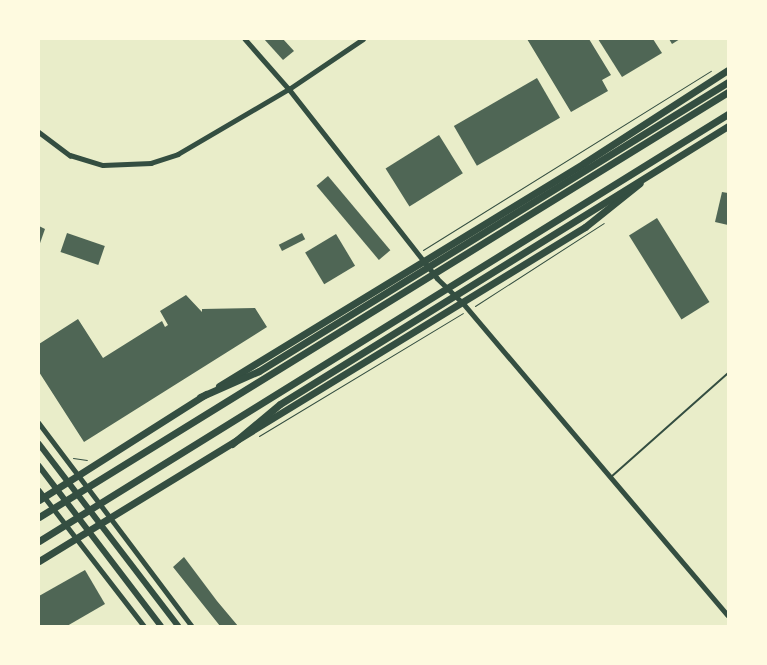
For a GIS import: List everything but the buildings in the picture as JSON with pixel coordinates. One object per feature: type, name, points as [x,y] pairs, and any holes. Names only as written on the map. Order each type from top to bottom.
[{"type":"main road","points":[[42,498],[728,70]]},
{"type":"main road","points":[[200,398],[259,371],[728,82]]},
{"type":"main road","points":[[39,517],[728,92]]},
{"type":"main road","points":[[39,541],[728,114]]},
{"type":"main road","points":[[39,561],[585,227],[642,182],[728,128]]},
{"type":"main road","points":[[232,444],[280,404],[728,128]]},
{"type":"main road","points":[[39,444],[178,626]]},
{"type":"main road","points":[[39,466],[161,626]]},
{"type":"street","points":[[245,39],[289,89],[424,260],[463,303],[728,615]]},
{"type":"street","points":[[39,132],[70,155],[104,165],[132,166],[178,154],[289,89],[363,39]]},
{"type":"street","points":[[39,423],[192,626]]},
{"type":"street","points":[[39,490],[42,498],[76,538],[144,626]]},
{"type":"lane","points":[[611,477],[728,374]]},
{"type":"path","points":[[418,252],[712,71]]},
{"type":"path","points":[[68,461],[95,458]]}]
